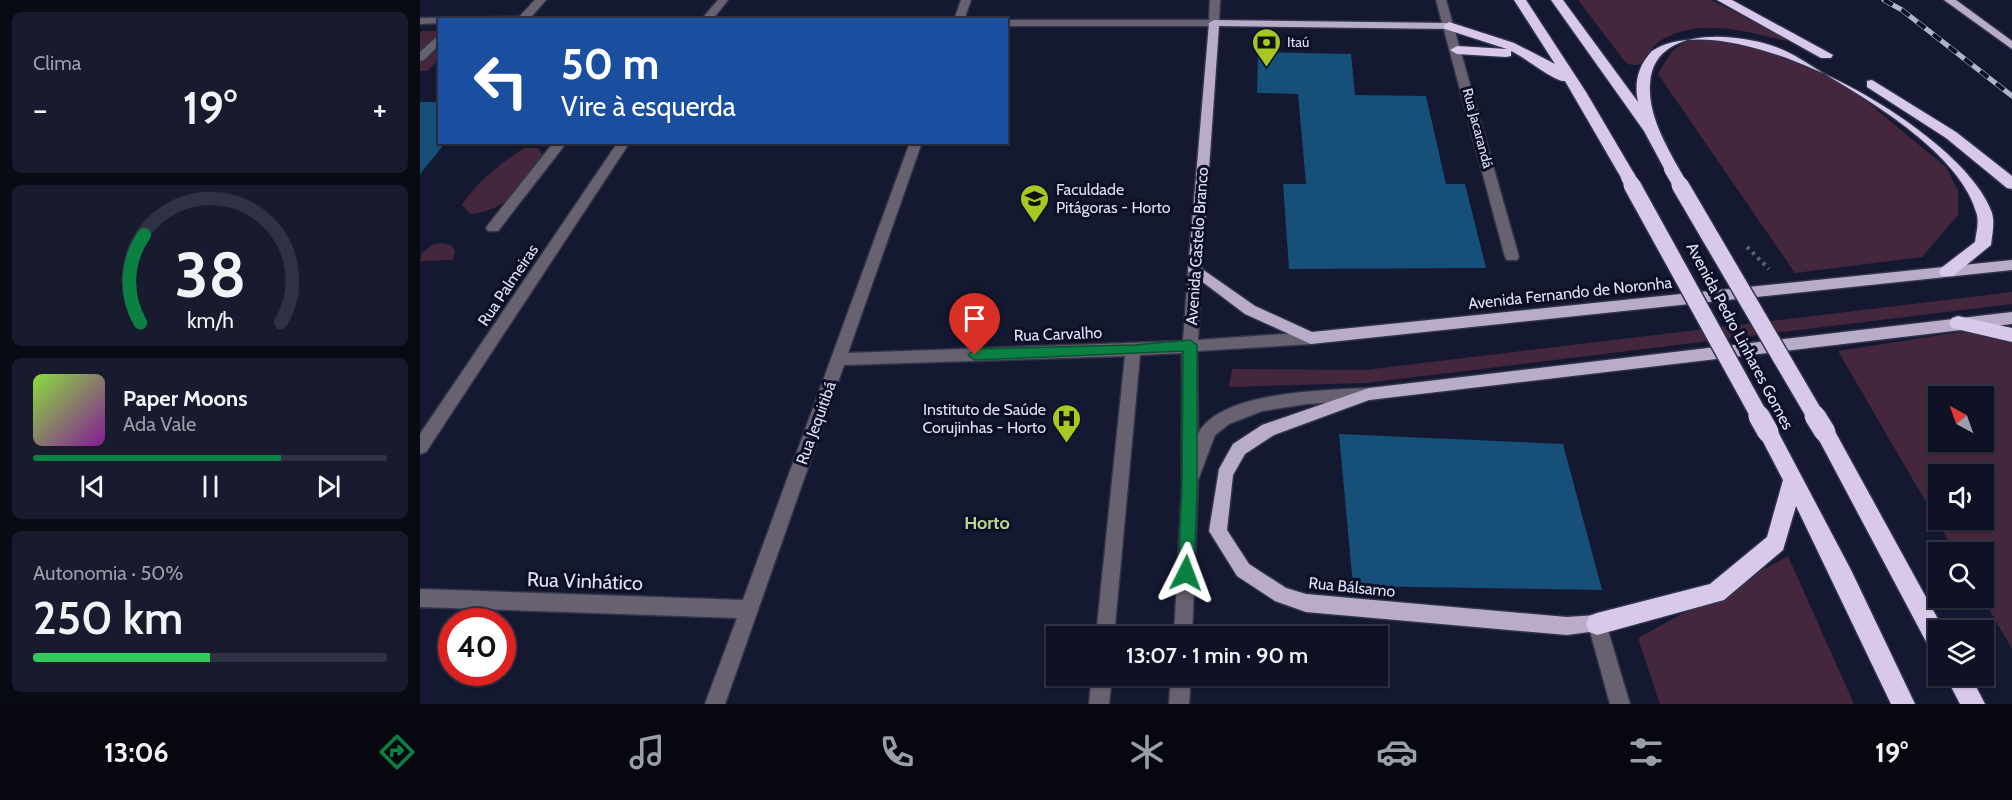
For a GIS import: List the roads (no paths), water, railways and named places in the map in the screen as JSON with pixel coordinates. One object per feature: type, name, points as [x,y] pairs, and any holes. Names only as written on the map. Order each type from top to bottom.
[{"type":"highway","name":"Avenida Pedro Linhares Gomes","points":[[1520,0],[1579,92],[1628,177],[1767,432],[1843,577],[1903,704]]},
{"type":"highway","name":"Avenida Pedro Linhares Gomes","points":[[1557,0],[1651,130],[1671,169],[1825,432],[1928,623]]},
{"type":"highway","points":[[1723,0],[1799,39],[1898,100],[1951,135],[2012,184]]},
{"type":"highway","points":[[1449,26],[1519,48],[1548,63],[1579,92]]},
{"type":"highway","points":[[1651,130],[1642,82],[1650,63],[1662,46],[1683,36],[1699,33],[1738,34],[1787,47],[1854,85],[1922,132],[1964,174],[1985,215],[1983,245],[1947,272]]},
{"type":"highway","points":[[1457,50],[1490,50],[1526,56],[1548,63]]},
{"type":"highway","points":[[1958,323],[2012,335]]},
{"type":"highway","points":[[1597,624],[1716,593],[1776,543],[1792,482]]},
{"type":"highway","points":[[1963,686],[1973,704]]},
{"type":"main road","points":[[1949,0],[2012,46]]},
{"type":"main road","points":[[1960,7],[2012,33]]},
{"type":"main road","points":[[1214,22],[1449,26]]},
{"type":"main road","name":"Avenida Castelo Branco","points":[[1195,271],[1214,22]]},
{"type":"main road","name":"Avenida Fernando de Noronha","points":[[1311,338],[2012,265]]},
{"type":"main road","points":[[1195,271],[1250,310],[1311,338]]},
{"type":"main road","points":[[1369,394],[2012,318]]},
{"type":"main road","name":"Rua Bálsamo","points":[[1369,394],[1268,430],[1239,448],[1225,474],[1218,531],[1243,570],[1281,595],[1306,603],[1567,626],[1597,624]]},
{"type":"street","points":[[524,18],[541,0]]},
{"type":"street","points":[[708,18],[723,0]]},
{"type":"street","points":[[960,18],[966,0]]},
{"type":"street","name":"Avenida Castelo Branco","points":[[1214,22],[1215,0]]},
{"type":"street","name":"Rua Jacarandá","points":[[1441,0],[1457,50],[1512,257]]},
{"type":"street","points":[[420,21],[438,20]]},
{"type":"street","points":[[1008,23],[1214,22]]},
{"type":"street","points":[[420,58],[438,39]]},
{"type":"street","points":[[493,228],[559,144]]},
{"type":"street","name":"Rua Palmeiras","points":[[420,447],[623,144]]},
{"type":"street","name":"Rua Jequitibá","points":[[715,704],[914,144]]},
{"type":"street","name":"Avenida Castelo Branco","points":[[1183,626],[1190,488],[1190,345],[1195,271]]},
{"type":"street","name":"Rua Carvalho","points":[[839,359],[1134,350],[1311,338]]},
{"type":"street","points":[[1107,626],[1134,350]]},
{"type":"street","points":[[1190,488],[1208,432],[1233,413],[1298,398],[1369,394]]},
{"type":"street","name":"Rua Vinhático","points":[[420,598],[748,609]]},
{"type":"street","points":[[1597,624],[1620,704]]},
{"type":"street","points":[[1099,704],[1101,686]]},
{"type":"street","points":[[1179,704],[1180,686]]},
{"type":"railway","points":[[1884,0],[1902,10],[2012,96]]},
{"type":"place","name":"Itaú","points":[[1266,68]]},
{"type":"place","name":"Faculdade Pitágoras - Horto","points":[[1035,224]]},
{"type":"place","name":"Instituto de Saúde Corujinhas - Horto","points":[[1067,444]]},
{"type":"district","name":"Horto","points":[[987,523]]}]
